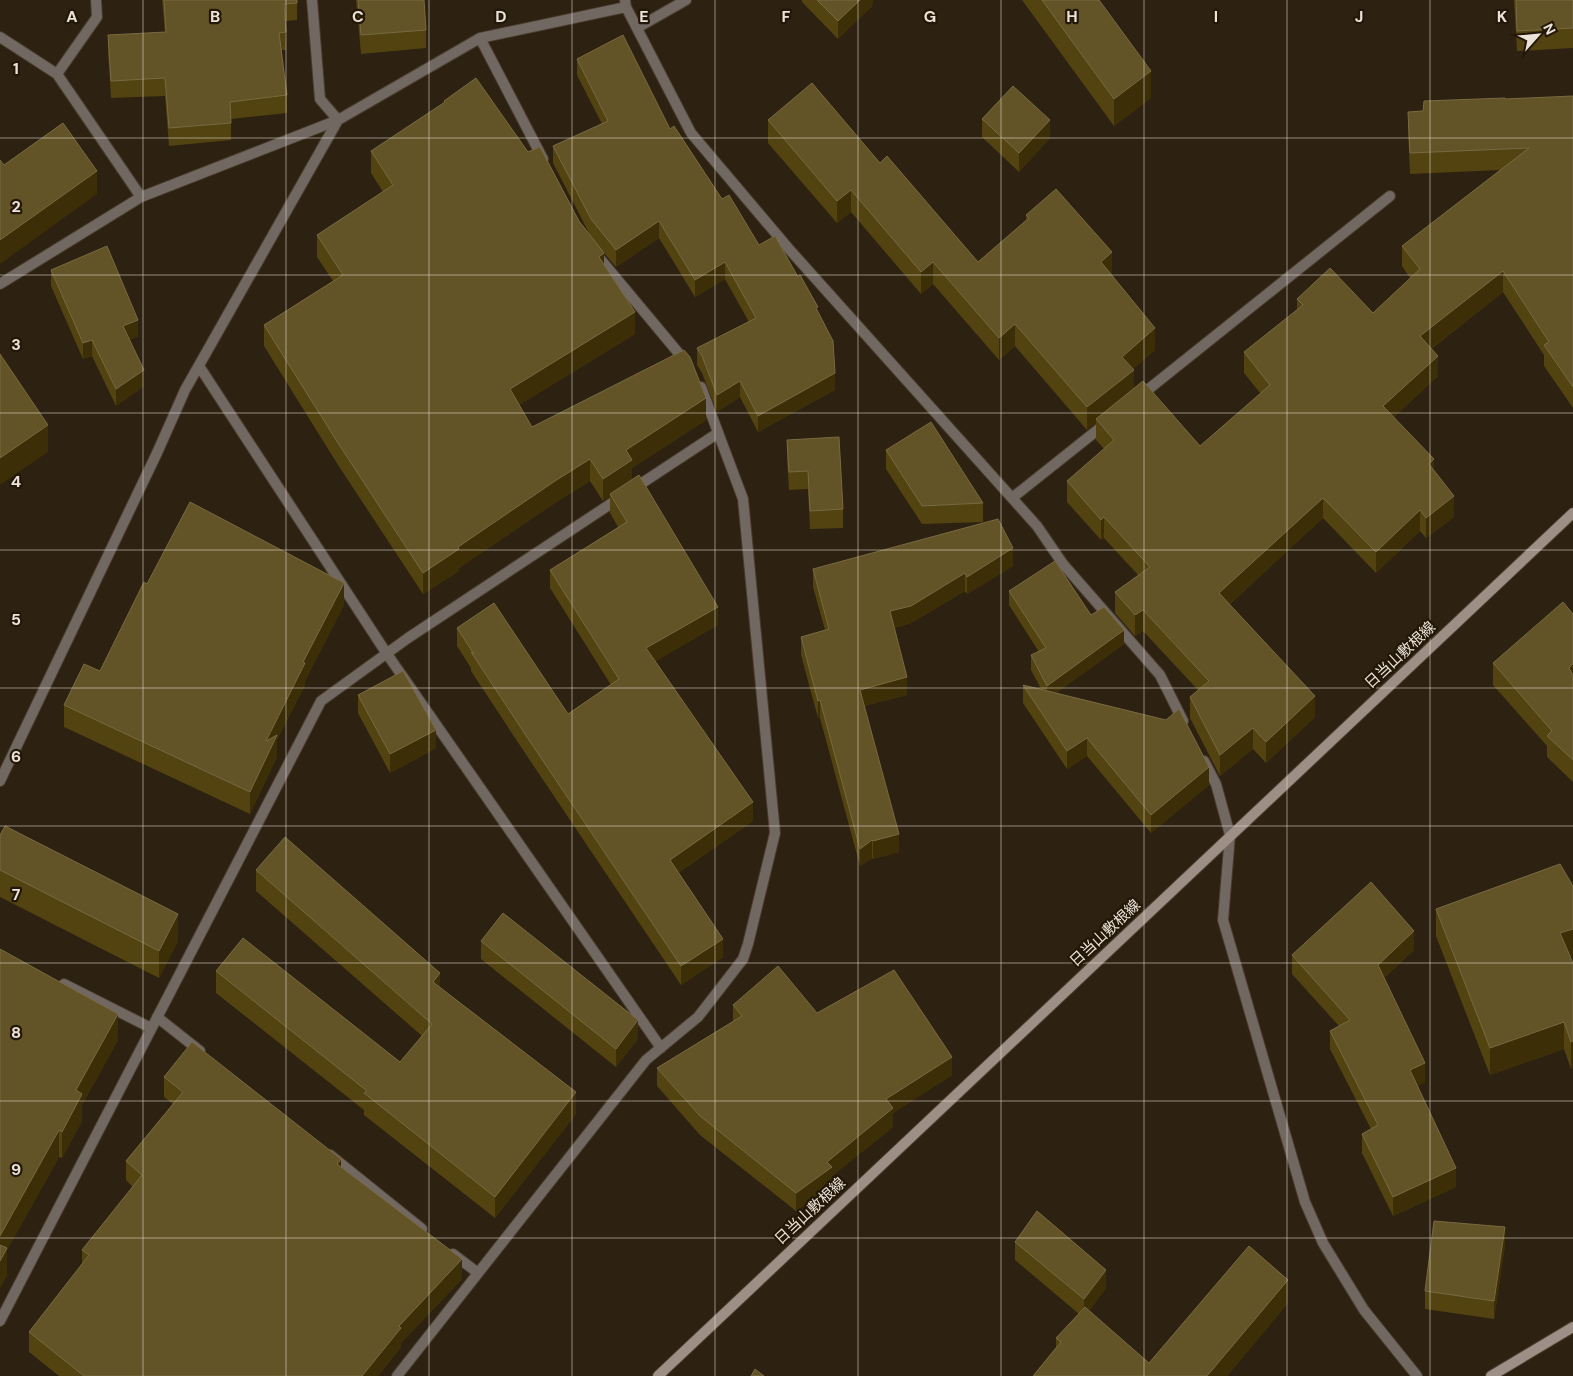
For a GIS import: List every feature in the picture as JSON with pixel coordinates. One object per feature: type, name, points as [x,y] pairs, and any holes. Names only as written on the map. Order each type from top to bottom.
[{"type":"main road","name":"日当山敷根線","points":[[658,1376],[1573,513]]},
{"type":"main road","points":[[1491,1376],[1573,1327]]},
{"type":"street","points":[[57,74],[97,17],[96,0]]},
{"type":"street","points":[[312,0],[320,99],[338,120]]},
{"type":"street","points":[[637,28],[686,0]]},
{"type":"street","points":[[0,284],[141,197],[338,120],[480,38],[626,4],[691,133],[789,249],[1037,526],[1063,564],[1160,675],[1190,734]]},
{"type":"street","points":[[0,37],[57,74],[141,197]]},
{"type":"street","points":[[480,38],[549,170]]},
{"type":"street","points":[[0,782],[157,453],[185,390],[338,120]]},
{"type":"street","points":[[1136,400],[1390,196]]},
{"type":"street","points":[[397,1376],[646,1060],[698,1017],[743,959],[775,834],[743,499],[693,371],[591,248]]},
{"type":"street","points":[[199,366],[388,654],[661,1048]]},
{"type":"street","points":[[1012,498],[1112,418]]},
{"type":"street","points":[[0,1321],[321,701],[408,638],[718,433]]},
{"type":"street","points":[[1198,750],[1216,784],[1230,836],[1223,920],[1305,1202],[1323,1243],[1364,1310],[1417,1376]]},
{"type":"street","points":[[53,979],[151,1028]]},
{"type":"street","points":[[157,1017],[210,1060]]},
{"type":"street","points":[[325,1151],[432,1237]]},
{"type":"street","points":[[447,1249],[478,1273]]},
{"type":"building","points":[[164,0],[297,0],[297,3],[284,4],[286,32],[279,33],[287,95],[230,102],[231,123],[169,128],[165,78],[111,81],[108,35],[166,32]]},
{"type":"building","points":[[358,0],[424,0],[426,30],[361,35]]},
{"type":"building","points":[[817,0],[860,0],[838,21]]},
{"type":"building","points":[[1042,0],[1099,0],[1151,71],[1114,99]]},
{"type":"building","points":[[1516,0],[1573,0],[1573,28],[1517,31]]},
{"type":"building","points":[[623,35],[670,129],[674,126],[722,199],[729,195],[759,245],[775,236],[798,277],[800,275],[818,307],[816,308],[833,341],[835,373],[758,416],[740,381],[717,395],[697,348],[756,318],[725,262],[695,280],[659,221],[616,250],[591,219],[553,146],[608,121],[577,59]]},
{"type":"building","points":[[476,78],[528,152],[540,147],[579,221],[604,253],[599,257],[635,312],[510,389],[532,427],[684,350],[690,357],[706,398],[626,450],[632,460],[603,479],[590,459],[458,547],[459,549],[423,573],[264,325],[343,275],[317,235],[393,185],[371,151],[445,102]]},
{"type":"building","points":[[812,83],[880,163],[887,156],[978,262],[1029,218],[1026,215],[1056,189],[1112,252],[1101,262],[1155,328],[1122,357],[1134,370],[1087,407],[1015,324],[999,338],[933,262],[921,272],[851,190],[837,201],[768,120]]},
{"type":"building","points":[[1013,86],[1050,120],[1019,153],[982,119]]},
{"type":"building","points":[[1573,96],[1573,387],[1544,345],[1549,342],[1503,271],[1420,336],[1438,356],[1383,406],[1434,459],[1429,464],[1454,496],[1426,518],[1420,510],[1376,552],[1323,498],[1219,593],[1315,696],[1266,742],[1253,728],[1220,755],[1190,697],[1209,681],[1143,610],[1135,615],[1115,592],[1150,567],[1104,517],[1101,520],[1067,481],[1114,440],[1096,419],[1143,381],[1200,446],[1270,385],[1244,352],[1303,305],[1297,299],[1330,268],[1373,313],[1420,269],[1402,246],[1529,148],[1410,153],[1408,112],[1423,111],[1424,101]]},
{"type":"building","points":[[63,123],[97,171],[0,240],[0,160],[4,165]]},
{"type":"building","points":[[107,246],[138,320],[123,326],[144,370],[116,389],[92,340],[83,343],[51,270]]},
{"type":"building","points":[[0,354],[48,425],[0,458]]},
{"type":"building","points":[[931,422],[983,503],[922,506],[886,450]]},
{"type":"building","points":[[839,437],[843,509],[810,511],[808,471],[789,472],[787,440]]},
{"type":"building","points":[[639,475],[718,607],[646,648],[753,802],[670,860],[723,939],[681,966],[529,740],[457,628],[494,603],[568,714],[619,679],[550,570],[627,522],[610,494]]},
{"type":"building","points":[[190,502],[344,583],[303,662],[305,663],[266,741],[277,735],[250,792],[64,705],[84,664],[100,671],[144,582],[147,584]]},
{"type":"building","points":[[998,519],[1013,548],[967,577],[965,573],[911,606],[890,611],[907,677],[860,690],[899,834],[872,840],[860,849],[801,637],[829,629],[813,569]]},
{"type":"building","points":[[1055,561],[1091,615],[1104,607],[1124,630],[1047,686],[1031,655],[1046,648],[1009,591]]},
{"type":"building","points":[[1563,602],[1573,614],[1573,664],[1569,668],[1573,675],[1573,760],[1547,736],[1552,731],[1493,663]]},
{"type":"building","points":[[403,671],[436,730],[390,754],[358,695]]},
{"type":"building","points":[[1023,685],[1166,720],[1179,709],[1209,767],[1151,815],[1087,738],[1067,751]]},
{"type":"building","points":[[5,826],[178,914],[159,951],[0,870],[0,835]]},
{"type":"building","points":[[285,837],[440,973],[433,982],[576,1092],[495,1197],[364,1093],[367,1091],[216,971],[243,938],[400,1062],[432,1024],[256,870]]},
{"type":"building","points":[[1560,864],[1573,886],[1573,929],[1560,933],[1573,963],[1573,1041],[1571,1042],[1564,1022],[1490,1048],[1436,909]]},
{"type":"building","points":[[1371,882],[1414,931],[1378,965],[1425,1063],[1410,1070],[1456,1168],[1393,1197],[1362,1134],[1378,1125],[1330,1031],[1350,1020],[1292,955]]},
{"type":"building","points":[[503,913],[638,1020],[616,1049],[481,941]]},
{"type":"building","points":[[0,949],[118,1014],[76,1090],[82,1094],[62,1132],[59,1130],[0,1236]]},
{"type":"building","points":[[778,966],[817,1013],[894,970],[952,1057],[886,1099],[893,1108],[827,1162],[832,1167],[796,1193],[700,1116],[657,1068],[742,1016],[733,1005]]},
{"type":"building","points":[[192,1042],[341,1159],[337,1164],[462,1259],[399,1326],[401,1328],[362,1376],[84,1376],[29,1332],[89,1255],[82,1250],[142,1175],[126,1161],[183,1092],[164,1077]]},
{"type":"building","points":[[1037,1211],[1106,1270],[1084,1299],[1015,1242]]},
{"type":"building","points":[[1434,1221],[1505,1227],[1494,1301],[1425,1291]]},
{"type":"building","points":[[0,1245],[7,1248],[0,1261]]},
{"type":"building","points":[[1249,1246],[1288,1280],[1207,1376],[1033,1376],[1061,1342],[1056,1338],[1085,1307],[1149,1363]]},
{"type":"building","points":[[755,1369],[764,1376],[751,1376]]}]
